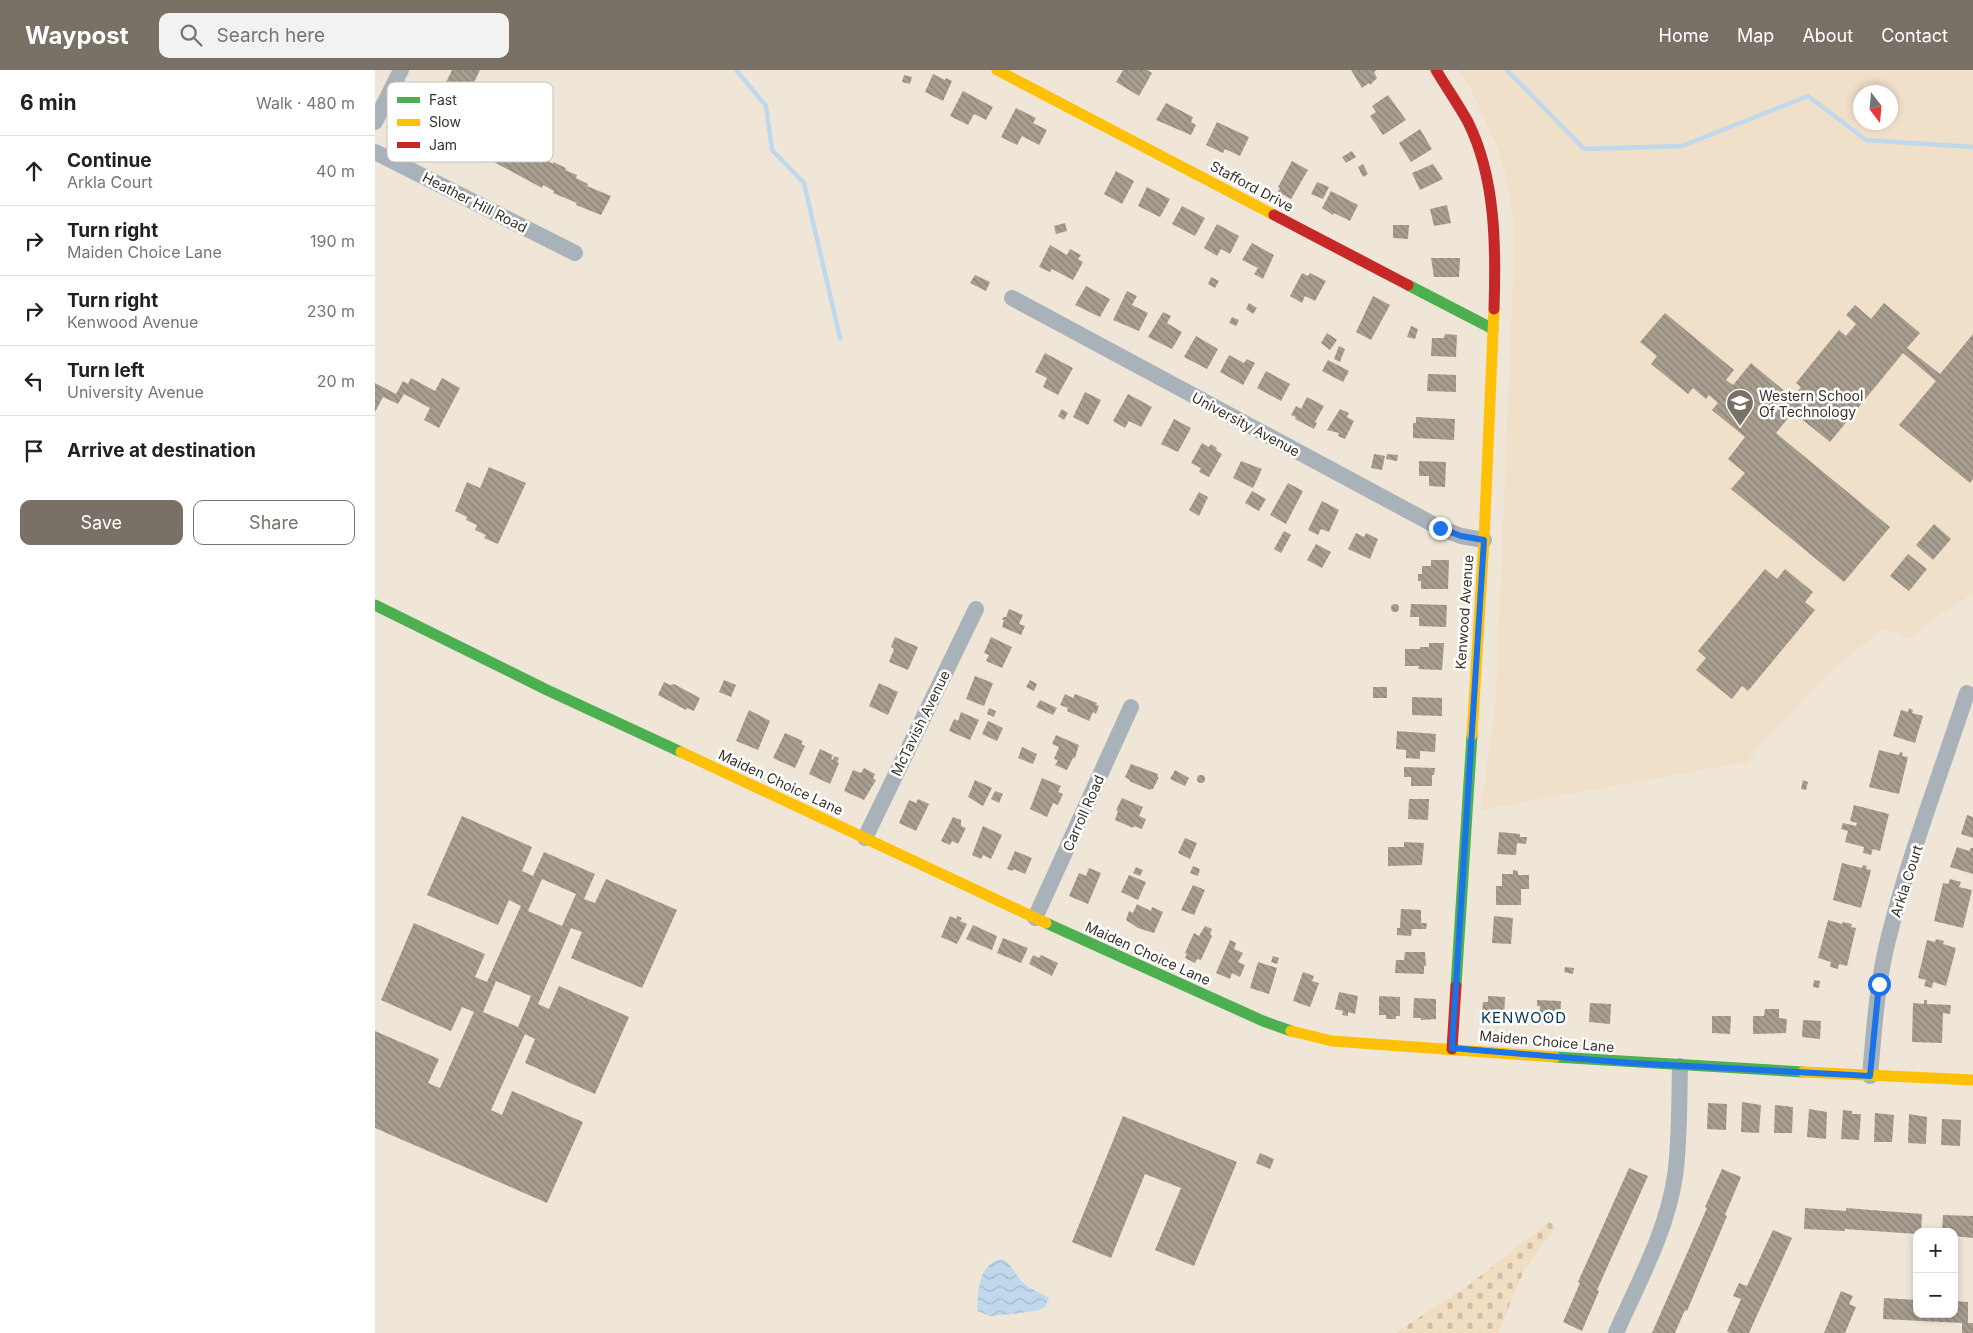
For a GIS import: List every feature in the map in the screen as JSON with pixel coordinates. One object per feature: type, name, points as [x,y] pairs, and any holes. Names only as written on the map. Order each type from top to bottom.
[{"type":"main road","name":"Stafford Drive","points":[[997,70],[1493,329]]},
{"type":"main road","name":"Kenwood Avenue","points":[[1437,70],[1468,123],[1486,175],[1492,203],[1496,258],[1484,540],[1452,1048]]},
{"type":"main road","name":"Maiden Choice Lane","points":[[375,605],[547,690],[1035,918],[1263,1021],[1303,1035],[1332,1041],[1452,1048],[1680,1066],[1973,1080]]},
{"type":"street","points":[[395,82],[401,70]]},
{"type":"street","points":[[375,122],[387,98]]},
{"type":"street","name":"Heather Hill Road","points":[[375,152],[387,158]]},
{"type":"street","name":"Heather Hill Road","points":[[395,162],[575,252]]},
{"type":"street","name":"University Avenue","points":[[1011,298],[1440,528],[1461,536],[1484,540]]},
{"type":"street","name":"McTavish Avenue","points":[[865,838],[975,609]]},
{"type":"street","name":"Arkla Court","points":[[1870,1076],[1879,984],[1888,938],[1967,693]]},
{"type":"street","name":"Carroll Road","points":[[1035,918],[1131,707]]},
{"type":"street","points":[[1616,1333],[1668,1208],[1675,1177],[1680,1066]]},
{"type":"shaded area","name":"Western School Of Technology","points":[[1459,70],[1973,70],[1973,594],[1946,610],[1909,639],[1884,629],[1841,662],[1769,735],[1747,762],[1481,810],[1496,697],[1515,230],[1506,175],[1497,147],[1471,89]]},
{"type":"green space","points":[[1549,1222],[1556,1227],[1525,1268],[1498,1333],[1395,1333],[1469,1285]]},
{"type":"water","points":[[1002,1259],[1024,1284],[1049,1298],[1045,1307],[1039,1310],[991,1316],[977,1311],[979,1287],[984,1272],[988,1266]]},
{"type":"building","points":[[452,70],[480,70],[474,82],[446,82]]},
{"type":"building","points":[[1123,70],[1147,70],[1152,73],[1139,96],[1116,82]]},
{"type":"building","points":[[1351,70],[1377,70],[1374,72],[1377,78],[1370,85],[1369,83],[1362,88]]},
{"type":"building","points":[[933,74],[952,81],[943,101],[925,92]]},
{"type":"building","points":[[904,75],[912,77],[910,84],[902,82]]},
{"type":"building","points":[[963,91],[993,107],[986,120],[974,114],[968,125],[950,116]]},
{"type":"building","points":[[1388,95],[1406,120],[1383,135],[1370,116],[1376,112],[1372,106]]},
{"type":"building","points":[[1166,103],[1193,117],[1191,122],[1196,125],[1191,135],[1156,120]]},
{"type":"building","points":[[1016,108],[1036,118],[1033,123],[1047,130],[1039,145],[1022,136],[1017,145],[1001,137]]},
{"type":"building","points":[[1217,122],[1249,137],[1240,156],[1225,149],[1223,153],[1206,145]]},
{"type":"building","points":[[1420,129],[1432,149],[1411,162],[1399,143]]},
{"type":"building","points":[[1352,151],[1356,157],[1346,163],[1342,157]]},
{"type":"building","points":[[1292,161],[1308,170],[1291,199],[1278,192],[1280,188],[1278,187]]},
{"type":"building","points":[[494,162],[550,162],[553,164],[553,162],[577,175],[576,178],[588,184],[587,186],[611,196],[601,215],[576,205],[577,203],[553,193],[554,191],[543,185],[542,188]]},
{"type":"building","points":[[1363,164],[1368,174],[1363,177],[1358,167]]},
{"type":"building","points":[[1433,164],[1443,179],[1420,190],[1412,173]]},
{"type":"building","points":[[1116,171],[1134,181],[1122,204],[1104,194]]},
{"type":"building","points":[[1317,182],[1329,187],[1323,199],[1311,194]]},
{"type":"building","points":[[1147,187],[1170,199],[1160,217],[1138,206]]},
{"type":"building","points":[[1331,191],[1358,205],[1350,221],[1334,213],[1333,215],[1322,208]]},
{"type":"building","points":[[1447,205],[1451,223],[1434,226],[1430,209]]},
{"type":"building","points":[[1182,206],[1205,218],[1195,236],[1172,224]]},
{"type":"building","points":[[1065,223],[1067,231],[1056,234],[1054,226]]},
{"type":"building","points":[[1217,224],[1239,236],[1230,254],[1221,249],[1217,256],[1204,248]]},
{"type":"building","points":[[1393,225],[1409,225],[1408,239],[1393,238]]},
{"type":"building","points":[[1252,243],[1274,255],[1263,279],[1254,274],[1258,268],[1242,260]]},
{"type":"building","points":[[1050,245],[1067,255],[1070,249],[1081,255],[1078,259],[1083,262],[1073,280],[1052,269],[1050,272],[1039,267]]},
{"type":"building","points":[[1431,258],[1460,258],[1459,277],[1434,277]]},
{"type":"building","points":[[1302,273],[1308,276],[1310,273],[1326,281],[1315,301],[1305,296],[1302,303],[1290,296]]},
{"type":"building","points":[[975,275],[990,282],[986,291],[970,283]]},
{"type":"building","points":[[1211,277],[1219,281],[1215,288],[1208,284]]},
{"type":"building","points":[[1086,286],[1110,299],[1100,317],[1075,305]]},
{"type":"building","points":[[1127,291],[1137,296],[1132,305],[1148,313],[1139,331],[1113,320]]},
{"type":"building","points":[[1373,296],[1390,305],[1371,340],[1356,332]]},
{"type":"building","points":[[1249,303],[1257,308],[1253,314],[1246,309]]},
{"type":"building","points":[[1884,303],[1920,333],[1907,348],[1940,374],[1973,334],[1973,479],[1970,483],[1899,425],[1936,381],[1903,353],[1830,442],[1793,412],[1776,433],[1890,527],[1844,582],[1731,489],[1745,473],[1728,459],[1745,437],[1712,410],[1718,403],[1709,395],[1706,399],[1693,388],[1688,394],[1651,364],[1657,356],[1640,342],[1665,313],[1734,370],[1726,380],[1733,385],[1751,363],[1793,398],[1801,387],[1796,383],[1839,330],[1846,336],[1856,324],[1846,315],[1855,305],[1871,319]]},
{"type":"building","points":[[1163,312],[1171,316],[1167,323],[1182,332],[1172,349],[1148,337]]},
{"type":"building","points":[[1232,317],[1239,320],[1236,326],[1229,323]]},
{"type":"building","points":[[1411,326],[1418,329],[1415,339],[1407,337]]},
{"type":"building","points":[[1327,333],[1337,340],[1330,350],[1321,343]]},
{"type":"building","points":[[1445,334],[1457,335],[1456,357],[1431,356],[1432,338],[1444,338]]},
{"type":"building","points":[[1196,336],[1218,349],[1207,369],[1184,357]]},
{"type":"building","points":[[1339,346],[1345,349],[1340,362],[1334,359]]},
{"type":"building","points":[[1045,353],[1073,368],[1058,395],[1043,387],[1047,378],[1035,372]]},
{"type":"building","points":[[1229,355],[1244,363],[1247,359],[1255,363],[1243,385],[1220,372]]},
{"type":"building","points":[[1328,360],[1349,371],[1343,382],[1322,371]]},
{"type":"building","points":[[1266,371],[1290,384],[1281,401],[1257,388]]},
{"type":"building","points":[[1428,374],[1456,375],[1456,392],[1427,391]]},
{"type":"building","points":[[411,378],[435,391],[442,378],[460,388],[439,428],[424,420],[430,408],[404,394],[398,404],[383,397],[375,412],[375,383],[396,394],[403,381],[408,384]]},
{"type":"building","points":[[1085,392],[1101,400],[1088,425],[1073,417]]},
{"type":"building","points":[[1128,394],[1152,407],[1141,427],[1129,421],[1125,428],[1113,421]]},
{"type":"building","points":[[1307,397],[1324,406],[1315,422],[1317,423],[1314,429],[1291,415],[1296,406],[1301,409]]},
{"type":"building","points":[[1062,409],[1068,413],[1064,420],[1058,416]]},
{"type":"building","points":[[1340,409],[1349,413],[1347,417],[1354,421],[1345,439],[1338,436],[1339,433],[1327,430]]},
{"type":"building","points":[[1416,417],[1455,419],[1454,440],[1413,438],[1413,423],[1416,423]]},
{"type":"building","points":[[1174,419],[1191,428],[1178,452],[1161,444]]},
{"type":"building","points":[[1202,443],[1209,447],[1211,444],[1222,454],[1209,477],[1199,472],[1201,468],[1191,463]]},
{"type":"building","points":[[1374,454],[1385,456],[1382,470],[1371,468]]},
{"type":"building","points":[[1387,454],[1398,455],[1397,461],[1386,459]]},
{"type":"building","points":[[1241,461],[1262,469],[1253,488],[1233,478]]},
{"type":"building","points":[[1419,461],[1446,462],[1445,487],[1429,486],[1429,476],[1419,476]]},
{"type":"building","points":[[489,467],[526,483],[498,544],[484,538],[486,535],[475,530],[477,525],[466,520],[467,517],[455,511],[467,482],[480,488]]},
{"type":"building","points":[[1288,483],[1303,491],[1286,524],[1270,515]]},
{"type":"building","points":[[1252,491],[1266,499],[1259,511],[1245,503]]},
{"type":"building","points":[[1199,492],[1208,497],[1199,516],[1189,510]]},
{"type":"building","points":[[1322,501],[1339,510],[1329,532],[1321,529],[1318,535],[1308,530]]},
{"type":"building","points":[[1934,524],[1951,539],[1933,560],[1916,545]]},
{"type":"building","points":[[1284,531],[1291,535],[1281,553],[1274,549]]},
{"type":"building","points":[[1356,533],[1364,537],[1366,533],[1378,539],[1370,559],[1348,549]]},
{"type":"building","points":[[1316,544],[1331,552],[1322,568],[1307,560]]},
{"type":"building","points":[[1908,554],[1927,569],[1909,591],[1890,576]]},
{"type":"building","points":[[1431,560],[1449,560],[1448,589],[1421,589],[1421,581],[1418,581],[1418,574],[1422,574],[1422,566],[1431,566]]},
{"type":"building","points":[[1765,569],[1777,579],[1785,569],[1813,592],[1805,602],[1815,610],[1748,691],[1742,686],[1732,699],[1696,670],[1706,658],[1698,651]]},
{"type":"building","points":[[1395,604],[1399,608],[1395,612],[1391,608]]},
{"type":"building","points":[[1411,604],[1447,605],[1446,627],[1419,626],[1419,617],[1410,617]]},
{"type":"building","points":[[1009,609],[1023,615],[1019,624],[1025,626],[1021,635],[1002,627],[1003,617],[1006,617]]},
{"type":"building","points":[[895,637],[918,647],[908,670],[889,662],[894,649],[891,647]]},
{"type":"building","points":[[991,637],[1012,647],[1002,668],[986,661],[989,655],[984,653]]},
{"type":"building","points":[[1429,643],[1444,643],[1442,670],[1418,669],[1419,666],[1405,666],[1405,649],[1429,647]]},
{"type":"building","points":[[975,676],[993,683],[984,706],[966,699]]},
{"type":"building","points":[[724,680],[736,685],[731,697],[719,692]]},
{"type":"building","points":[[1030,680],[1037,684],[1034,691],[1026,687]]},
{"type":"building","points":[[664,682],[670,685],[674,684],[700,698],[694,711],[687,708],[686,710],[658,695]]},
{"type":"building","points":[[879,683],[898,692],[888,715],[869,706]]},
{"type":"building","points":[[1373,687],[1387,687],[1387,698],[1373,698]]},
{"type":"building","points":[[1065,694],[1073,698],[1075,694],[1097,703],[1096,705],[1099,706],[1096,714],[1093,712],[1089,721],[1067,711],[1068,708],[1060,705]]},
{"type":"building","points":[[1412,697],[1442,698],[1442,716],[1412,715]]},
{"type":"building","points":[[1040,700],[1057,708],[1053,715],[1036,707]]},
{"type":"building","points":[[989,708],[996,711],[994,717],[987,714]]},
{"type":"building","points":[[1909,708],[1913,710],[1912,713],[1923,716],[1915,743],[1893,736],[1901,710],[1908,712]]},
{"type":"building","points":[[749,710],[770,721],[758,750],[736,741]]},
{"type":"building","points":[[961,712],[979,720],[970,740],[949,731],[954,719],[958,721]]},
{"type":"building","points":[[988,721],[1003,728],[997,741],[982,734]]},
{"type":"building","points":[[1397,731],[1436,734],[1435,752],[1420,751],[1420,759],[1406,758],[1406,750],[1396,749]]},
{"type":"building","points":[[785,733],[803,741],[801,744],[805,746],[795,768],[773,758]]},
{"type":"building","points":[[1056,735],[1079,745],[1075,758],[1073,758],[1067,770],[1055,765],[1058,760],[1054,759],[1059,747],[1052,744]]},
{"type":"building","points":[[1022,747],[1037,754],[1033,764],[1018,758]]},
{"type":"building","points":[[820,749],[833,755],[831,759],[833,760],[834,756],[839,758],[837,762],[839,763],[830,784],[809,774]]},
{"type":"building","points":[[1879,750],[1899,755],[1900,752],[1903,753],[1902,756],[1908,757],[1899,794],[1869,787]]},
{"type":"building","points":[[1131,764],[1158,774],[1157,777],[1159,777],[1153,789],[1150,790],[1129,781],[1125,777]]},
{"type":"building","points":[[1404,767],[1435,768],[1434,775],[1432,775],[1432,786],[1411,786],[1411,777],[1404,777]]},
{"type":"building","points":[[864,768],[875,774],[873,779],[876,780],[864,800],[844,791],[853,770],[861,773]]},
{"type":"building","points":[[1175,770],[1189,778],[1185,786],[1170,779]]},
{"type":"building","points":[[1201,775],[1205,779],[1201,783],[1197,779]]},
{"type":"building","points":[[1042,778],[1061,786],[1058,792],[1063,794],[1058,805],[1053,803],[1047,817],[1030,809]]},
{"type":"building","points":[[975,780],[992,788],[983,806],[968,797]]},
{"type":"building","points":[[1803,780],[1808,782],[1806,790],[1801,789]]},
{"type":"building","points":[[995,791],[1003,794],[999,803],[991,799]]},
{"type":"building","points":[[1122,798],[1143,807],[1139,816],[1146,819],[1142,829],[1134,826],[1133,828],[1115,820],[1118,811],[1116,810]]},
{"type":"building","points":[[918,799],[929,804],[916,831],[899,823],[909,800],[916,803]]},
{"type":"building","points":[[1409,799],[1429,799],[1428,820],[1408,819]]},
{"type":"building","points":[[1854,805],[1889,814],[1880,851],[1873,849],[1871,855],[1863,853],[1864,847],[1845,842],[1848,831],[1841,829],[1843,823],[1856,826],[1857,823],[1850,821]]},
{"type":"building","points":[[1967,815],[1973,817],[1973,838],[1961,834]]},
{"type":"building","points":[[462,816],[532,847],[522,871],[533,876],[544,852],[595,874],[584,899],[595,903],[606,879],[677,910],[642,988],[571,958],[582,932],[571,928],[538,1004],[549,1009],[559,986],[629,1017],[595,1094],[525,1063],[535,1039],[525,1034],[491,1110],[502,1115],[512,1091],[583,1122],[547,1203],[375,1128],[375,1031],[439,1059],[428,1083],[440,1088],[474,1012],[462,1007],[451,1031],[381,1000],[414,923],[485,954],[475,977],[487,982],[521,906],[509,900],[498,925],[427,895]],"holes":[[[542,879],[576,894],[562,926],[528,911]],[[496,981],[531,996],[518,1027],[483,1012]]]},
{"type":"building","points":[[953,817],[961,820],[961,826],[966,828],[958,844],[952,841],[950,845],[941,841]]},
{"type":"building","points":[[983,826],[1002,835],[991,859],[983,855],[981,859],[972,855]]},
{"type":"building","points":[[1499,832],[1520,834],[1520,837],[1527,837],[1526,844],[1517,843],[1516,855],[1497,854]]},
{"type":"building","points":[[1185,838],[1197,843],[1190,859],[1178,853]]},
{"type":"building","points":[[1404,842],[1424,843],[1422,865],[1388,866],[1388,847],[1404,847]]},
{"type":"building","points":[[1957,847],[1969,851],[1973,848],[1973,874],[1950,867]]},
{"type":"building","points":[[1015,851],[1032,858],[1025,874],[1014,869],[1013,871],[1007,869]]},
{"type":"building","points":[[1842,863],[1862,868],[1863,865],[1867,866],[1866,869],[1871,870],[1861,908],[1833,900]]},
{"type":"building","points":[[1193,866],[1200,869],[1198,876],[1190,873]]},
{"type":"building","points":[[1136,867],[1143,870],[1140,876],[1133,873]]},
{"type":"building","points":[[1089,868],[1101,873],[1088,904],[1069,896],[1079,873],[1086,876]]},
{"type":"building","points":[[1513,870],[1518,871],[1518,875],[1529,875],[1529,889],[1521,889],[1521,905],[1496,905],[1496,886],[1502,886],[1502,874],[1513,874]]},
{"type":"building","points":[[1129,875],[1146,882],[1138,900],[1121,892]]},
{"type":"building","points":[[1950,879],[1961,882],[1959,887],[1972,890],[1963,928],[1934,921],[1943,883],[1948,884]]},
{"type":"building","points":[[1193,885],[1205,890],[1194,915],[1181,910]]},
{"type":"building","points":[[1137,904],[1151,911],[1152,907],[1163,912],[1154,933],[1138,928],[1126,920],[1129,911],[1133,913]]},
{"type":"building","points":[[1401,909],[1421,910],[1421,923],[1427,923],[1426,929],[1412,929],[1411,936],[1397,935],[1397,928],[1400,928]]},
{"type":"building","points":[[950,916],[956,919],[957,916],[962,918],[960,921],[967,924],[957,944],[941,937]]},
{"type":"building","points":[[1494,916],[1513,918],[1511,944],[1492,943]]},
{"type":"building","points":[[1828,920],[1842,924],[1843,922],[1852,924],[1851,927],[1856,928],[1847,966],[1839,964],[1838,969],[1830,967],[1831,962],[1818,958]]},
{"type":"building","points":[[973,925],[997,936],[992,950],[966,939]]},
{"type":"building","points":[[1205,926],[1212,929],[1210,934],[1212,936],[1201,960],[1197,959],[1195,963],[1185,958],[1187,954],[1185,953],[1194,933],[1199,936]]},
{"type":"building","points":[[1003,938],[1028,948],[1021,963],[997,953]]},
{"type":"building","points":[[1936,939],[1944,941],[1943,944],[1956,948],[1946,986],[1933,982],[1932,988],[1924,986],[1926,980],[1918,978],[1927,940],[1935,942]]},
{"type":"building","points":[[1230,940],[1236,943],[1234,949],[1243,953],[1238,962],[1245,965],[1240,977],[1232,973],[1230,979],[1216,973]]},
{"type":"building","points":[[1405,952],[1425,952],[1426,966],[1424,966],[1424,974],[1395,973],[1396,960],[1404,960]]},
{"type":"building","points":[[1033,955],[1039,958],[1041,955],[1058,963],[1052,976],[1029,964]]},
{"type":"building","points":[[1273,956],[1279,958],[1277,964],[1271,962]]},
{"type":"building","points":[[1258,962],[1277,968],[1269,994],[1250,988]]},
{"type":"building","points":[[1565,967],[1574,968],[1573,974],[1564,972]]},
{"type":"building","points":[[1303,972],[1314,976],[1312,981],[1319,983],[1310,1007],[1293,1001]]},
{"type":"building","points":[[1814,980],[1820,981],[1819,988],[1813,987]]},
{"type":"building","points":[[1339,992],[1358,996],[1355,1014],[1348,1012],[1348,1016],[1342,1015],[1343,1011],[1335,1009]]},
{"type":"building","points":[[1379,996],[1400,997],[1400,1016],[1396,1016],[1396,1019],[1386,1019],[1386,1015],[1379,1015]]},
{"type":"building","points":[[1488,996],[1505,997],[1504,1021],[1487,1020],[1488,1012],[1482,1011],[1483,1002],[1488,1002]]},
{"type":"building","points":[[1414,998],[1436,999],[1436,1019],[1421,1020],[1421,1018],[1413,1018]]},
{"type":"building","points":[[1537,1000],[1561,1001],[1560,1021],[1549,1022],[1539,1020],[1540,1006],[1537,1006]]},
{"type":"building","points":[[1924,1000],[1927,1000],[1927,1004],[1951,1005],[1950,1014],[1943,1013],[1942,1043],[1912,1042],[1913,1003],[1924,1004]]},
{"type":"building","points":[[1590,1003],[1611,1004],[1610,1024],[1589,1022]]},
{"type":"building","points":[[1765,1009],[1779,1009],[1779,1018],[1787,1019],[1786,1033],[1753,1034],[1753,1016],[1764,1016]]},
{"type":"building","points":[[1712,1016],[1731,1016],[1730,1034],[1712,1033]]},
{"type":"building","points":[[1803,1020],[1821,1021],[1820,1039],[1802,1037]]},
{"type":"building","points":[[1742,1102],[1761,1105],[1759,1133],[1741,1132]]},
{"type":"building","points":[[1708,1103],[1727,1104],[1726,1130],[1707,1129]]},
{"type":"building","points":[[1775,1105],[1793,1107],[1792,1133],[1774,1133]]},
{"type":"building","points":[[1809,1109],[1827,1112],[1826,1139],[1807,1137]]},
{"type":"building","points":[[1843,1110],[1852,1111],[1852,1114],[1861,1114],[1859,1140],[1841,1139]]},
{"type":"building","points":[[1875,1113],[1894,1115],[1892,1142],[1874,1142]]},
{"type":"building","points":[[1909,1114],[1927,1117],[1926,1144],[1908,1143]]},
{"type":"building","points":[[1123,1116],[1237,1162],[1194,1266],[1155,1250],[1181,1188],[1145,1174],[1111,1258],[1072,1242]]},
{"type":"building","points":[[1942,1119],[1961,1120],[1960,1146],[1941,1145]]},
{"type":"building","points":[[1260,1153],[1274,1159],[1270,1169],[1256,1163]]},
{"type":"building","points":[[1629,1168],[1648,1176],[1597,1290],[1599,1291],[1582,1331],[1563,1322],[1580,1283],[1578,1282]]},
{"type":"building","points":[[1722,1169],[1741,1177],[1725,1215],[1727,1216],[1687,1311],[1685,1310],[1675,1333],[1652,1333],[1707,1208],[1705,1207]]},
{"type":"building","points":[[1805,1208],[1846,1211],[1846,1208],[1922,1214],[1921,1228],[1913,1228],[1913,1234],[1845,1229],[1845,1231],[1804,1229]]},
{"type":"building","points":[[1943,1215],[1973,1216],[1973,1238],[1958,1236],[1958,1228],[1942,1228]]},
{"type":"building","points":[[1773,1230],[1792,1238],[1749,1333],[1730,1333],[1727,1331],[1741,1299],[1733,1296],[1739,1283],[1747,1286]]},
{"type":"building","points":[[1841,1291],[1853,1296],[1849,1304],[1856,1307],[1845,1333],[1824,1333]]},
{"type":"building","points":[[1884,1298],[1913,1300],[1913,1318],[1958,1318],[1958,1301],[1968,1302],[1968,1323],[1973,1323],[1973,1333],[1962,1333],[1962,1323],[1883,1319]]},
{"type":"waterway","points":[[736,70],[766,106],[772,150],[804,183],[840,338]]},
{"type":"waterway","points":[[1507,70],[1584,149],[1682,146],[1808,96],[1866,140],[1973,147]]},
{"type":"traffic: fast","points":[[1408,285],[1493,329]]},
{"type":"traffic: fast","points":[[375,605],[547,690],[681,752]]},
{"type":"traffic: fast","points":[[1456,986],[1472,735]]},
{"type":"traffic: fast","points":[[1046,923],[1263,1021],[1291,1031]]},
{"type":"traffic: fast","points":[[1555,1057],[1803,1072]]},
{"type":"traffic: slow","points":[[997,70],[1274,215]]},
{"type":"traffic: slow","points":[[1472,735],[1484,540],[1494,309]]},
{"type":"traffic: slow","points":[[681,752],[1046,923]]},
{"type":"traffic: slow","points":[[1291,1031],[1332,1041],[1555,1057]]},
{"type":"traffic: slow","points":[[1803,1072],[1973,1080]]},
{"type":"traffic: jam","points":[[1436,70],[1468,122],[1484,166],[1489,190],[1494,238],[1494,309]]},
{"type":"traffic: jam","points":[[1274,215],[1408,285]]},
{"type":"traffic: jam","points":[[1452,1049],[1456,986]]},
{"type":"place","name":"Western School Of Technology","points":[[1740,427]]},
{"type":"district","name":"KENWOOD","points":[[1524,1017]]},
{"type":"route","points":[[1440,528],[1461,536],[1484,540],[1452,1048],[1631,1063],[1870,1076],[1879,984]]}]
